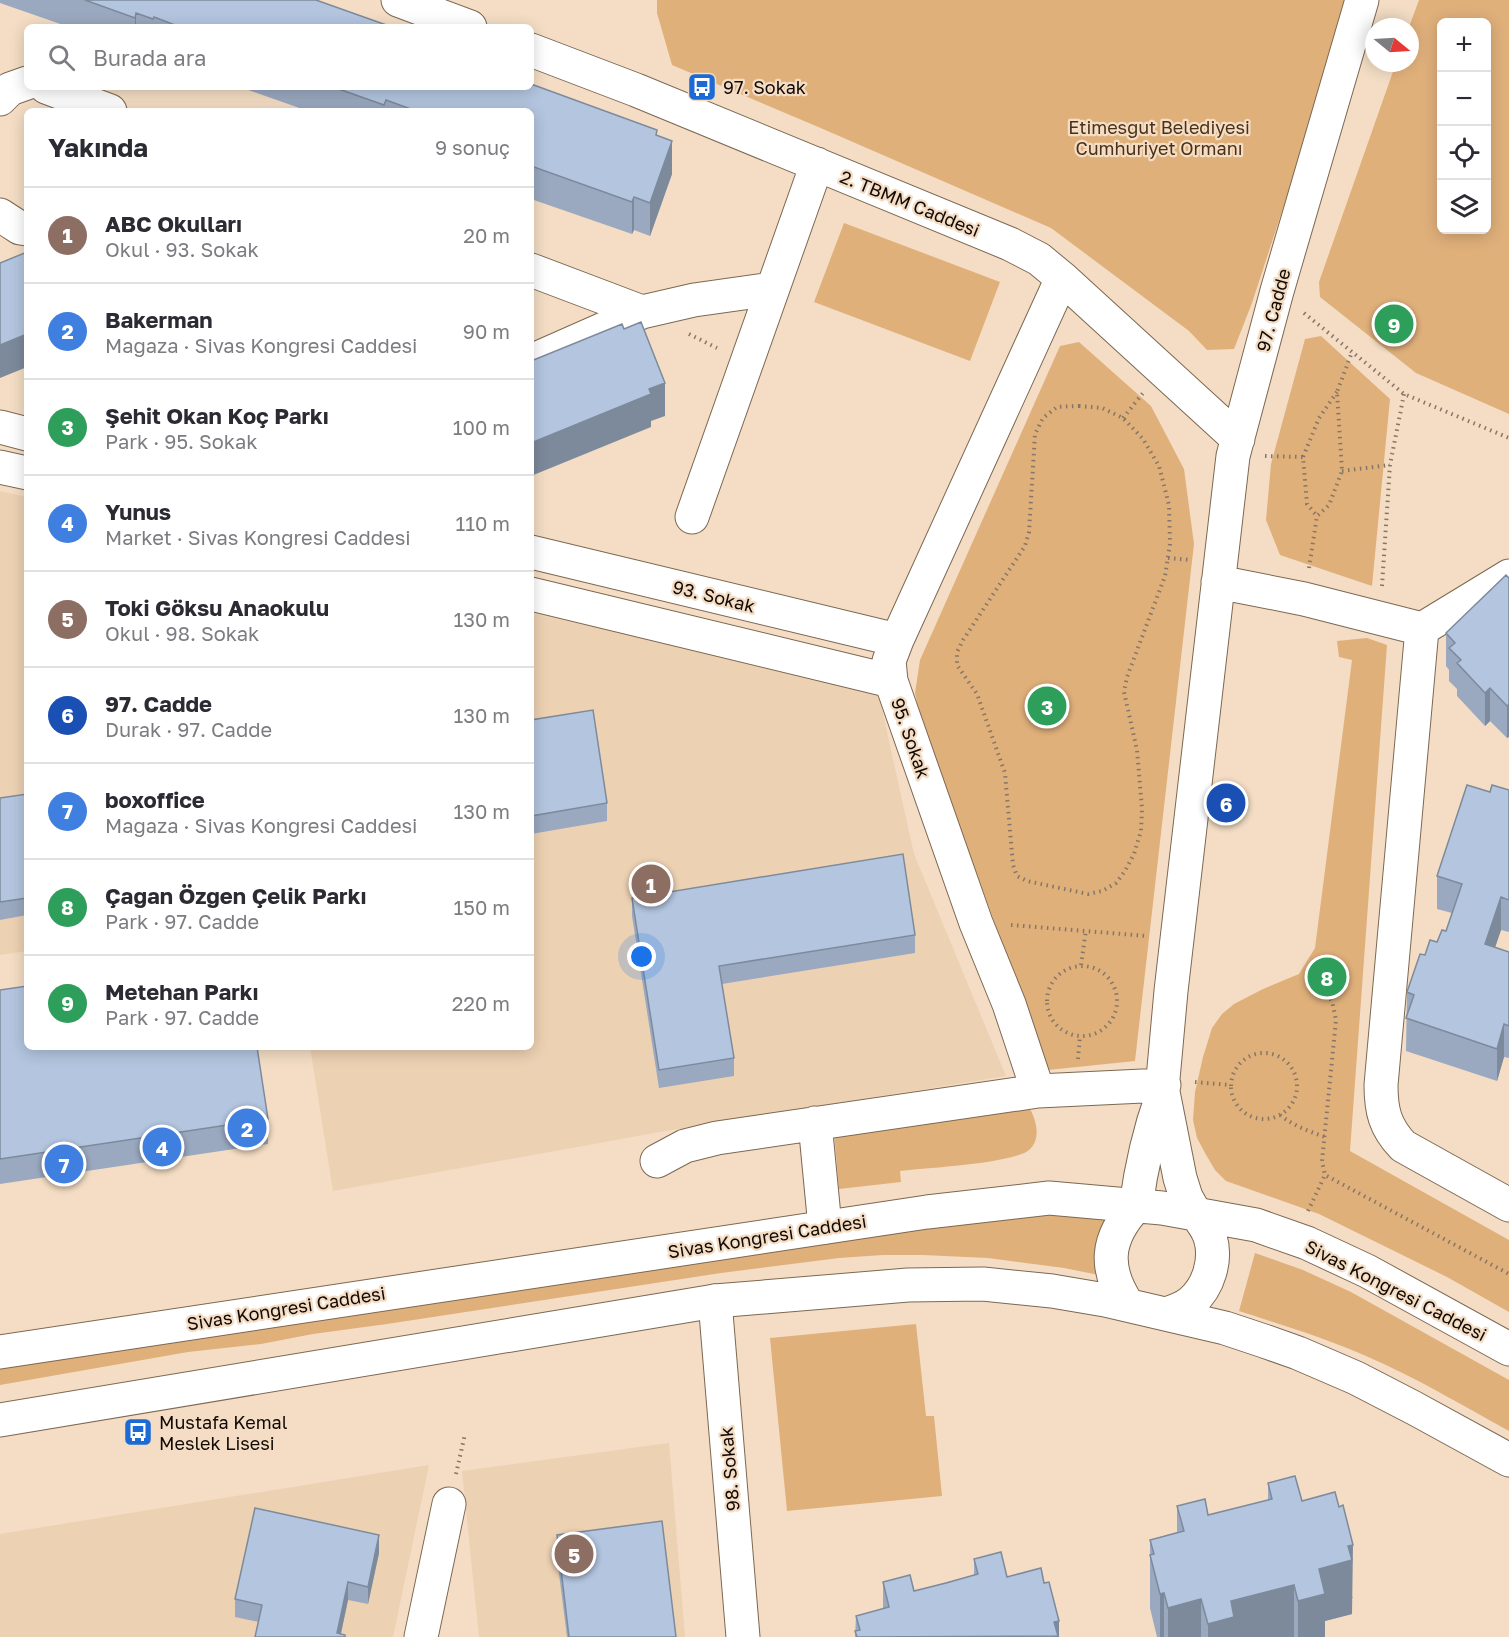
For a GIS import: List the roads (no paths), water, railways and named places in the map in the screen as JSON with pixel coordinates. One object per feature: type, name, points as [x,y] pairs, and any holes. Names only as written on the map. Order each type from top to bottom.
[{"type":"street","points":[[398,0],[462,24]]},
{"type":"street","name":"97. Cadde","points":[[1136,1206],[1153,1120],[1163,1088],[1167,1031],[1233,456],[1277,291],[1362,0]]},
{"type":"street","name":"2. TBMM Caddesi","points":[[534,51],[817,164],[1010,244],[1039,259],[1238,440]]},
{"type":"street","points":[[0,99],[10,89],[24,84]]},
{"type":"street","points":[[54,90],[102,108]]},
{"type":"street","points":[[692,517],[817,164]]},
{"type":"street","points":[[0,215],[24,229]]},
{"type":"street","points":[[534,271],[642,312]]},
{"type":"street","name":"95. Sokak","points":[[1038,1091],[1009,1004],[976,923],[891,681],[889,661],[1062,278]]},
{"type":"street","points":[[534,360],[642,312],[694,300],[772,289]]},
{"type":"street","points":[[0,427],[24,433]]},
{"type":"street","points":[[0,467],[24,473]]},
{"type":"street","name":"93. Sokak","points":[[534,553],[897,640]]},
{"type":"street","points":[[1218,582],[1304,599],[1422,629],[1509,576]]},
{"type":"street","points":[[534,595],[891,681]]},
{"type":"street","points":[[1422,629],[1381,1103],[1385,1119],[1393,1135],[1403,1146],[1509,1205]]},
{"type":"street","points":[[657,1161],[685,1146],[717,1138],[815,1123],[1038,1091],[1163,1088]]},
{"type":"street","name":"97. Cadde","points":[[1163,1088],[1180,1178],[1186,1197],[1195,1213]]},
{"type":"street","points":[[815,1123],[825,1227]]},
{"type":"street","name":"Sivas Kongresi Caddesi","points":[[0,1352],[927,1212],[1049,1198],[1195,1213],[1256,1225],[1294,1238],[1367,1271],[1509,1349]]},
{"type":"street","points":[[1128,1305],[1114,1279],[1111,1264],[1112,1250],[1116,1233],[1136,1206]]},
{"type":"street","points":[[1166,1314],[1179,1310],[1191,1302],[1208,1279],[1213,1251],[1204,1224],[1195,1213]]},
{"type":"street","points":[[0,1420],[715,1301],[908,1285],[975,1284],[1052,1291],[1128,1305],[1225,1328],[1327,1365],[1414,1408],[1509,1460]]},
{"type":"street","name":"98. Sokak","points":[[715,1301],[743,1637]]},
{"type":"street","points":[[421,1637],[449,1504]]},
{"type":"place","name":"97. Sokak","points":[[702,87]]},
{"type":"place","name":"Metehan Parkı","points":[[1394,324]]},
{"type":"place","name":"Şehit Okan Koç Parkı","points":[[1047,706]]},
{"type":"place","name":"97. Cadde","points":[[1226,803]]},
{"type":"place","name":"ABC Okulları","points":[[651,884]]},
{"type":"place","name":"Çağan Özgen Çelik Parkı","points":[[1327,977]]},
{"type":"place","name":"Bakerman","points":[[247,1128]]},
{"type":"place","name":"Yunus","points":[[162,1147]]},
{"type":"place","name":"boxoffice","points":[[64,1164]]},
{"type":"place","name":"Mustafa Kemal Meslek Lisesi","points":[[138,1432]]},
{"type":"place","name":"Toki Göksu Anaokulu","points":[[574,1554]]},
{"type":"park label","name":"Etimesgut Belediyesi Cumhuriyet Ormanı","points":[[1159,137]]}]
